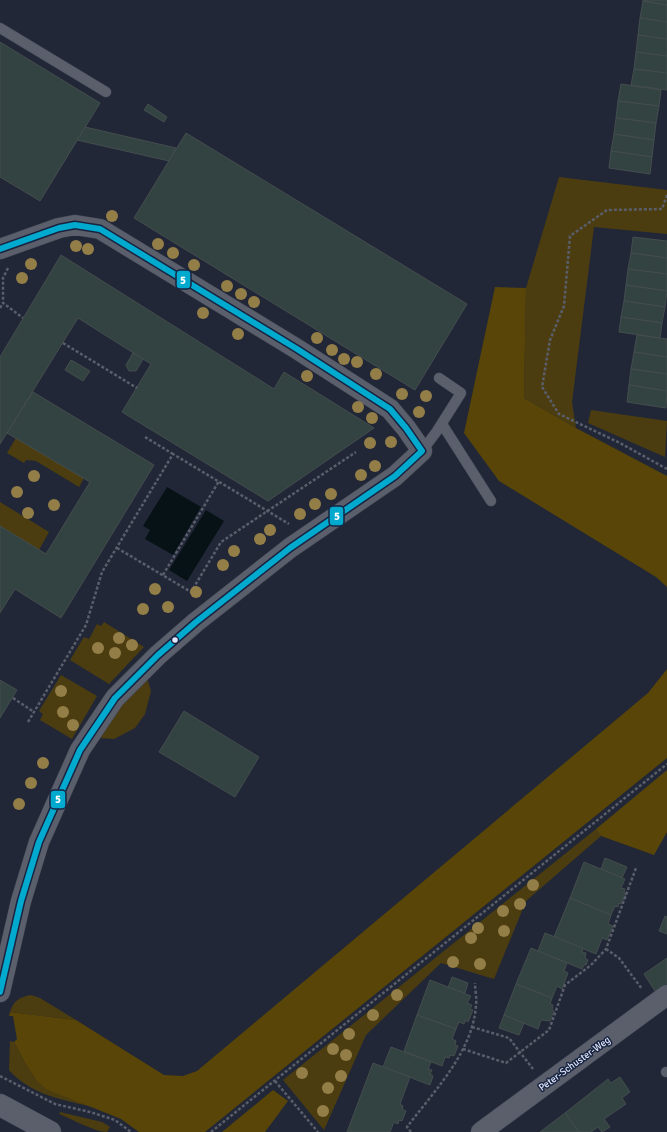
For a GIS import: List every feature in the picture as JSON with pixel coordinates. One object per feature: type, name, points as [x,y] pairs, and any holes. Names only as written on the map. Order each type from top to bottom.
[{"type":"main road","points":[[0,1105],[50,1132]]},
{"type":"street","points":[[0,992],[31,866],[39,842],[80,750],[116,698],[158,654],[243,585],[309,536],[395,476],[422,451],[390,408],[297,349],[100,229],[75,225],[59,228],[6,247]]},
{"type":"street","name":"Peter-Schuster-Weg","points":[[481,1132],[544,1084],[660,1000]]},
{"type":"lane","points":[[0,28],[106,92]]},
{"type":"lane","points":[[422,451],[442,424],[461,392],[439,378]]},
{"type":"lane","points":[[442,424],[491,501]]},
{"type":"path","points":[[662,209],[667,195]]},
{"type":"path","points":[[667,210],[607,210],[570,236],[564,306],[550,340],[542,387],[559,414],[620,443],[667,469]]},
{"type":"path","points":[[0,308],[3,303],[3,278],[12,260],[6,247]]},
{"type":"path","points":[[3,303],[23,318]]},
{"type":"path","points":[[63,343],[137,388]]},
{"type":"path","points":[[145,437],[309,536]]},
{"type":"path","points":[[116,548],[191,592],[221,542],[356,452]]},
{"type":"path","points":[[28,722],[86,625],[102,572],[173,454]]},
{"type":"path","points":[[163,575],[219,482]]},
{"type":"path","points":[[12,698],[34,712]]},
{"type":"path","points":[[211,1132],[667,764]]},
{"type":"path","points":[[463,1049],[506,1063],[549,1030],[565,985],[592,965],[606,949],[636,868]]},
{"type":"path","points":[[606,949],[619,958],[660,1000]]},
{"type":"path","points":[[411,1132],[407,1127],[442,1081],[463,1049],[472,1027],[476,1004],[475,983]]},
{"type":"path","points":[[472,1027],[510,1038],[544,1084]]},
{"type":"path","points":[[0,1076],[55,1104],[90,1112],[115,1120],[131,1132]]},
{"type":"path","points":[[275,1081],[318,1132]]},
{"type":"shaded area","points":[[559,177],[667,190],[667,234],[594,227],[572,402],[576,428],[524,398],[526,288]]},
{"type":"shaded area","points":[[495,287],[526,288],[524,398],[576,428],[667,476],[667,587],[656,577],[499,481],[464,433]]},
{"type":"shaded area","points":[[591,410],[667,421],[665,457],[588,423]]},
{"type":"shaded area","points":[[16,438],[84,478],[79,487],[36,461],[26,460],[24,463],[7,453]]},
{"type":"shaded area","points":[[167,487],[201,507],[173,555],[145,539],[150,530],[143,526]]},
{"type":"shaded area","points":[[0,502],[49,532],[39,550],[0,526]]},
{"type":"shaded area","points":[[206,510],[224,521],[187,581],[169,570]]},
{"type":"shaded area","points":[[104,622],[144,647],[109,684],[70,660],[84,637],[89,639],[97,624],[101,626]]},
{"type":"shaded area","points":[[667,669],[667,758],[205,1132],[139,1132],[121,1119],[46,1089],[36,1080],[25,1063],[14,1042],[17,1039],[13,1016],[9,1016],[10,1012],[76,1020],[164,1075],[183,1076],[197,1071],[648,693]]},
{"type":"shaded area","points":[[61,675],[97,696],[72,739],[40,720],[43,714],[39,711]]},
{"type":"shaded area","points":[[147,678],[151,691],[145,714],[135,728],[114,739],[100,738],[121,706]]},
{"type":"shaded area","points":[[667,770],[667,832],[654,855],[601,836],[596,829]]},
{"type":"shaded area","points":[[596,829],[601,836],[526,901],[494,979],[441,963],[366,1035],[324,1130],[283,1080]]},
{"type":"shaded area","points":[[31,995],[40,998],[76,1020],[10,1012],[15,1002]]},
{"type":"shaded area","points":[[10,1041],[14,1042],[36,1080],[94,1107],[59,1099],[37,1091],[18,1078],[9,1070]]},
{"type":"shaded area","points":[[273,1090],[288,1101],[265,1132],[222,1132]]},
{"type":"shaded area","points":[[60,1112],[102,1122],[110,1127],[107,1132],[96,1130],[59,1114]]},
{"type":"building","points":[[667,0],[667,5],[643,1]]},
{"type":"building","points":[[643,1],[667,5],[667,22],[640,18]]},
{"type":"building","points":[[640,18],[667,22],[667,39],[638,35]]},
{"type":"building","points":[[638,35],[667,39],[667,56],[636,52]]},
{"type":"building","points":[[0,42],[100,103],[40,201],[0,177]]},
{"type":"building","points":[[636,52],[667,56],[667,73],[634,69]]},
{"type":"building","points":[[634,69],[667,73],[667,90],[631,85]]},
{"type":"building","points":[[621,84],[661,90],[659,106],[618,101]]},
{"type":"building","points":[[618,101],[659,106],[656,123],[616,118]]},
{"type":"building","points":[[148,104],[167,117],[164,122],[144,110]]},
{"type":"building","points":[[616,118],[656,123],[654,140],[614,134]]},
{"type":"building","points":[[85,127],[176,148],[169,161],[77,140]]},
{"type":"building","points":[[186,133],[467,304],[415,390],[134,218]]},
{"type":"building","points":[[614,134],[654,140],[652,157],[611,151]]},
{"type":"building","points":[[611,151],[652,157],[650,174],[609,168]]},
{"type":"building","points":[[633,237],[667,241],[667,258],[631,253]]},
{"type":"building","points":[[631,253],[667,258],[667,274],[628,269]]},
{"type":"building","points":[[61,255],[274,389],[284,372],[374,428],[268,501],[122,412],[151,364],[78,318],[0,444],[0,357]]},
{"type":"building","points":[[628,269],[667,274],[667,291],[626,285]]},
{"type":"building","points":[[626,285],[667,291],[665,307],[624,301]]},
{"type":"building","points":[[624,301],[665,307],[662,323],[621,317]]},
{"type":"building","points":[[621,317],[662,323],[660,338],[619,332]]},
{"type":"building","points":[[637,335],[667,339],[667,357],[634,352]]},
{"type":"building","points":[[634,352],[667,357],[667,374],[631,369]]},
{"type":"building","points":[[133,353],[143,359],[136,371],[129,371],[126,365]]},
{"type":"building","points":[[71,360],[90,371],[83,381],[65,370]]},
{"type":"building","points":[[631,369],[667,374],[667,391],[629,385]]},
{"type":"building","points":[[629,385],[667,391],[666,408],[627,402]]},
{"type":"building","points":[[33,392],[154,465],[61,618],[15,589],[0,613],[0,526],[46,554],[90,482],[7,433]]},
{"type":"building","points":[[0,680],[17,690],[0,718]]},
{"type":"building","points":[[184,711],[259,757],[235,797],[159,752]]},
{"type":"building","points":[[605,858],[627,867],[622,878],[601,869]]},
{"type":"building","points":[[584,862],[625,879],[621,888],[625,889],[624,893],[626,894],[621,904],[619,903],[618,907],[615,906],[611,915],[570,898]]},
{"type":"building","points":[[570,898],[611,915],[608,924],[613,926],[607,940],[602,938],[596,954],[554,937]]},
{"type":"building","points":[[665,916],[667,917],[667,934],[659,931]]},
{"type":"building","points":[[545,933],[583,948],[582,952],[586,953],[585,958],[588,960],[586,965],[584,965],[582,969],[538,951]]},
{"type":"building","points":[[531,948],[567,963],[564,971],[568,973],[562,989],[557,986],[552,998],[516,984]]},
{"type":"building","points":[[667,958],[667,987],[657,994],[644,974]]},
{"type":"building","points":[[452,977],[468,983],[465,993],[448,988]]},
{"type":"building","points":[[430,980],[471,996],[467,1003],[472,1005],[470,1009],[473,1010],[468,1022],[465,1020],[464,1024],[459,1022],[456,1029],[417,1015]]},
{"type":"building","points":[[516,984],[552,998],[550,1004],[553,1005],[552,1009],[554,1011],[550,1021],[541,1020],[538,1029],[504,1015]]},
{"type":"building","points":[[417,1015],[456,1029],[452,1039],[456,1041],[455,1045],[458,1046],[454,1056],[450,1055],[449,1058],[445,1057],[442,1066],[404,1051]]},
{"type":"building","points":[[504,1015],[524,1023],[519,1035],[499,1028]]},
{"type":"building","points":[[391,1047],[431,1062],[428,1069],[432,1070],[430,1074],[433,1076],[430,1085],[383,1067]]},
{"type":"building","points":[[373,1063],[410,1077],[400,1104],[403,1106],[402,1109],[406,1111],[402,1121],[399,1120],[398,1124],[394,1122],[390,1132],[347,1132]]},
{"type":"building","points":[[620,1077],[630,1092],[622,1098],[626,1104],[604,1119],[610,1127],[602,1132],[598,1127],[591,1132],[579,1132],[565,1113],[608,1079],[611,1083]]},
{"type":"building","points":[[565,1113],[579,1132],[540,1132]]},
{"type":"transit line","name":"5","points":[[0,249],[59,228],[75,225],[100,229],[297,349],[390,409],[406,428],[422,451],[395,476],[290,548],[196,622],[158,655],[115,698],[80,750],[39,842],[21,901],[0,992]]}]
